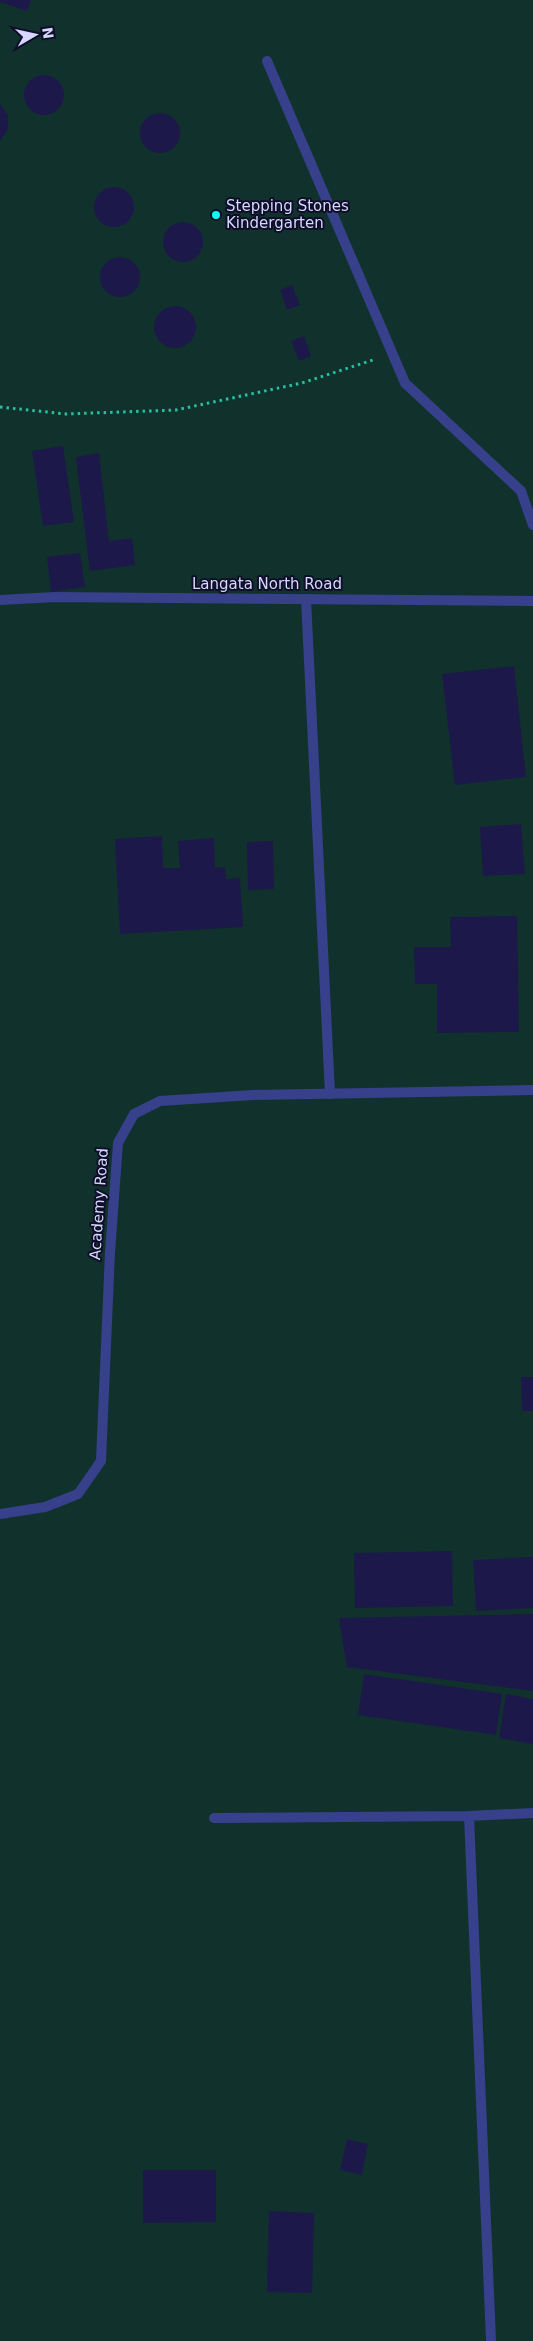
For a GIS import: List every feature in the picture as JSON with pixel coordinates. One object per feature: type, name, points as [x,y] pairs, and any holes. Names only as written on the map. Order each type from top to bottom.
[{"type":"street","points":[[267,61],[405,383],[521,491],[533,525]]},
{"type":"street","name":"Langata North Road","points":[[0,600],[55,597],[533,602]]},
{"type":"street","points":[[306,599],[330,1094]]},
{"type":"street","name":"Academy Road","points":[[0,1514],[45,1507],[78,1494],[101,1461],[110,1252],[118,1143],[134,1114],[160,1101],[330,1094],[533,1090]]},
{"type":"street","points":[[214,1818],[470,1816],[533,1812]]},
{"type":"street","points":[[470,1816],[491,2341]]},
{"type":"path","points":[[0,407],[66,414],[176,410],[302,384],[392,353]]},
{"type":"green space","points":[[0,0],[533,0],[533,2341],[0,2341]]},
{"type":"building","points":[[0,0],[31,0],[27,11],[0,2]]},
{"type":"building","points":[[48,75],[55,78],[61,84],[64,95],[63,103],[55,112],[48,115],[40,115],[33,112],[25,103],[24,91],[27,84],[36,76]]},
{"type":"building","points":[[0,104],[8,116],[8,129],[0,141]]},
{"type":"building","points":[[164,113],[171,116],[177,122],[180,133],[179,141],[171,150],[164,153],[156,153],[149,150],[141,141],[140,129],[143,122],[152,114]]},
{"type":"building","points":[[118,187],[125,190],[131,196],[134,207],[133,215],[125,224],[118,227],[110,227],[103,224],[95,215],[94,203],[97,196],[106,188]]},
{"type":"building","points":[[187,222],[194,225],[200,231],[203,242],[202,250],[194,259],[187,262],[179,262],[172,259],[164,250],[163,238],[166,231],[175,223]]},
{"type":"building","points":[[124,257],[131,260],[137,266],[140,277],[139,285],[131,294],[124,297],[116,297],[109,294],[101,285],[100,273],[103,266],[112,258]]},
{"type":"building","points":[[292,285],[300,305],[287,310],[280,290]]},
{"type":"building","points":[[175,306],[190,312],[196,327],[190,342],[175,348],[160,342],[154,327],[160,312]]},
{"type":"building","points":[[304,336],[311,356],[299,361],[291,341]]},
{"type":"building","points":[[63,446],[74,522],[43,526],[32,451]]},
{"type":"building","points":[[99,453],[109,541],[132,538],[135,565],[90,571],[76,457]]},
{"type":"building","points":[[80,553],[85,587],[51,592],[47,557]]},
{"type":"building","points":[[514,666],[526,777],[455,785],[442,674]]},
{"type":"building","points":[[521,824],[525,874],[483,876],[480,827]]},
{"type":"building","points":[[162,836],[163,868],[180,868],[178,841],[214,838],[215,868],[225,867],[226,879],[240,878],[243,927],[120,934],[115,839]]},
{"type":"building","points":[[273,841],[274,889],[248,890],[247,842]]},
{"type":"building","points":[[517,916],[519,1032],[437,1033],[437,984],[415,984],[414,947],[451,947],[450,917]]},
{"type":"building","points":[[521,1377],[533,1377],[533,1411],[522,1411]]},
{"type":"building","points":[[452,1551],[453,1606],[355,1608],[354,1553]]},
{"type":"building","points":[[533,1557],[533,1608],[476,1611],[473,1560]]},
{"type":"building","points":[[533,1614],[533,1691],[347,1667],[339,1618]]},
{"type":"building","points":[[364,1674],[502,1694],[496,1735],[358,1715]]},
{"type":"building","points":[[506,1694],[533,1699],[533,1744],[499,1738]]},
{"type":"building","points":[[347,2139],[368,2144],[362,2175],[340,2170]]},
{"type":"building","points":[[143,2170],[216,2170],[216,2222],[143,2223]]},
{"type":"building","points":[[269,2211],[314,2213],[312,2293],[267,2292]]},
{"type":"place","name":"Stepping Stones Kindergarten","points":[[216,215]]}]
